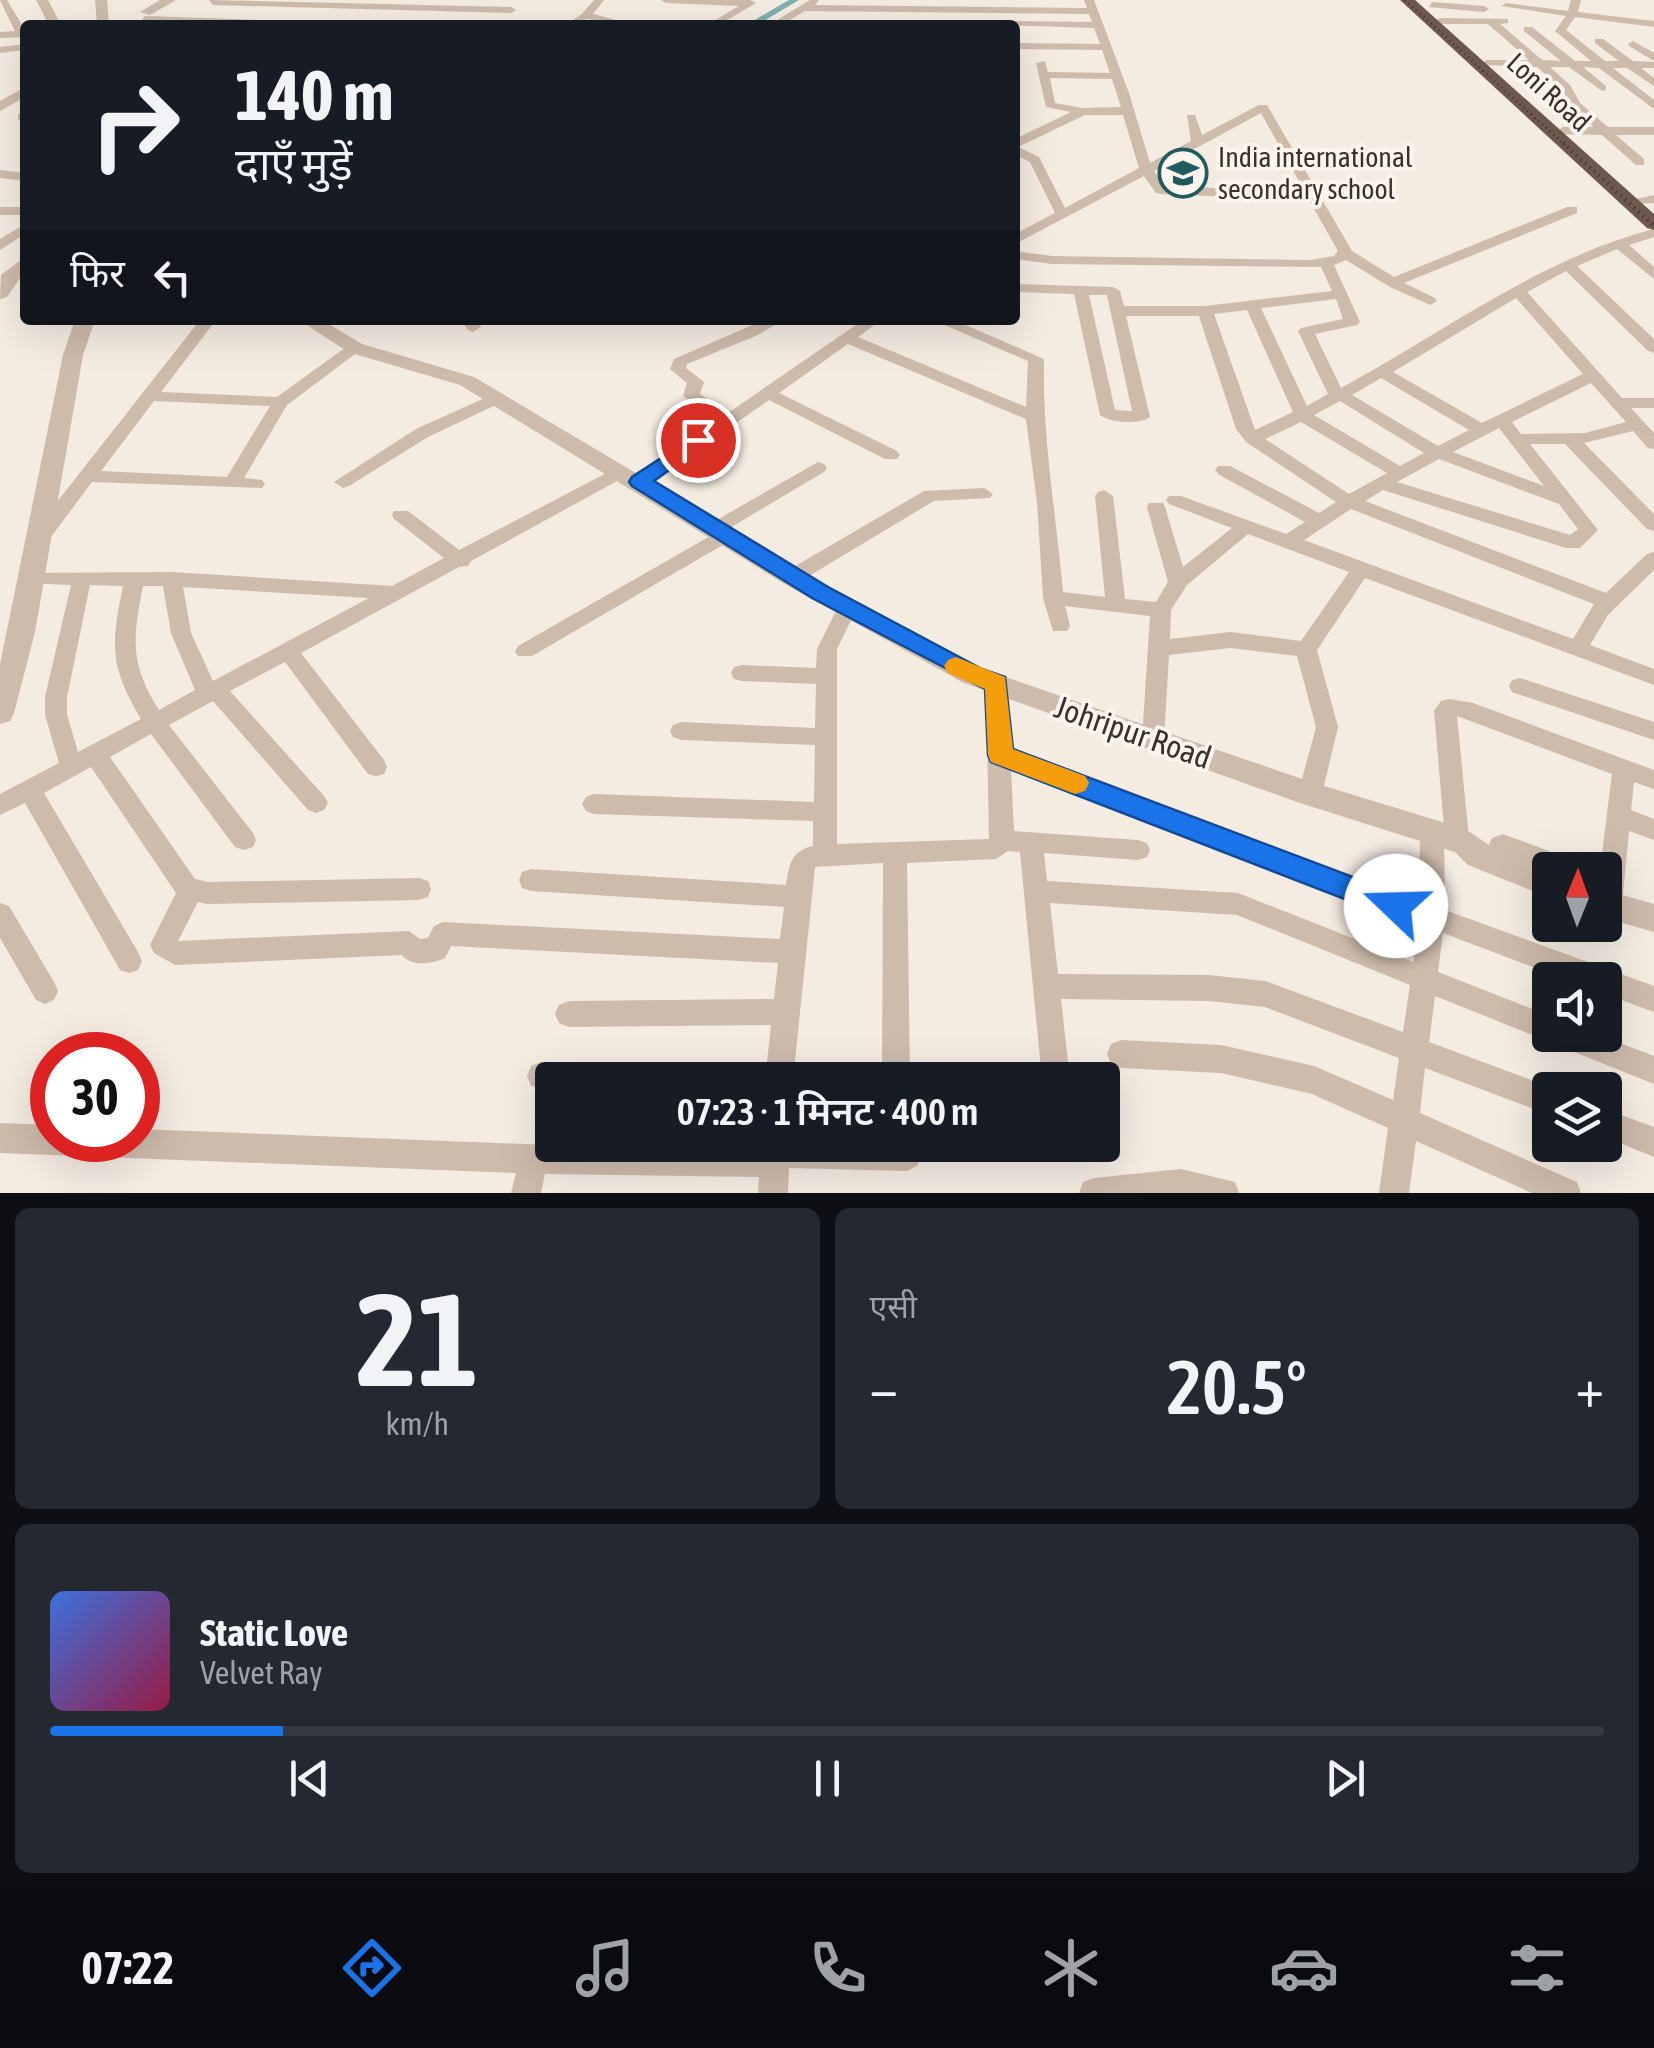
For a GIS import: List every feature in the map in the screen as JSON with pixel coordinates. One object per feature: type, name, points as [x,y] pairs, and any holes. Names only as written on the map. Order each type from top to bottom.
[{"type":"highway","name":"Loni Road","points":[[1407,0],[1654,224]]},
{"type":"highway","name":"Loni Road","points":[[1429,9],[1562,131],[1646,199],[1654,213]]},
{"type":"street","points":[[2,0],[20,31]]},
{"type":"street","points":[[146,14],[170,0]]},
{"type":"street","points":[[579,20],[599,0]]},
{"type":"street","points":[[666,0],[754,1]]},
{"type":"street","points":[[783,20],[817,0]]},
{"type":"street","points":[[1006,0],[1090,4]]},
{"type":"street","points":[[1576,0],[1572,15],[1560,30],[1654,106]]},
{"type":"street","points":[[721,20],[754,1]]},
{"type":"street","points":[[213,2],[471,19]]},
{"type":"street","points":[[803,8],[941,10],[1090,4]]},
{"type":"street","points":[[1090,4],[1145,168],[1161,190],[1316,196]]},
{"type":"street","points":[[1429,9],[1492,22],[1504,21],[1507,5]]},
{"type":"street","points":[[1429,9],[1507,5],[1654,24]]},
{"type":"street","points":[[199,10],[512,10]]},
{"type":"street","points":[[941,10],[941,20]]},
{"type":"street","points":[[146,14],[227,20]]},
{"type":"street","points":[[586,16],[606,20]]},
{"type":"street","points":[[1492,22],[1574,96],[1574,104],[1640,162]]},
{"type":"street","points":[[1528,28],[1602,88]]},
{"type":"street","points":[[1020,30],[1102,36]]},
{"type":"street","points":[[1574,43],[1586,32],[1626,38],[1654,37]]},
{"type":"street","points":[[1020,34],[1102,36]]},
{"type":"street","points":[[1020,45],[1102,36]]},
{"type":"street","points":[[1626,38],[1654,62]]},
{"type":"street","points":[[1599,40],[1654,82]]},
{"type":"street","points":[[1487,63],[1654,62]]},
{"type":"street","points":[[1117,76],[1042,69],[1050,105],[1083,112],[1128,111]]},
{"type":"street","points":[[1020,237],[1263,106],[1345,253],[1430,301]]},
{"type":"street","points":[[1020,144],[1083,112]]},
{"type":"street","points":[[1191,118],[1197,141]]},
{"type":"street","points":[[1562,131],[1647,131],[1654,142]]},
{"type":"street","points":[[1020,150],[1034,160],[1062,214]]},
{"type":"street","points":[[1395,284],[1489,240],[1572,210]]},
{"type":"street","points":[[1020,220],[1037,228]]},
{"type":"street","points":[[1252,438],[1342,396],[1517,290],[1618,242],[1654,234]]},
{"type":"street","points":[[1618,242],[1654,276]]},
{"type":"street","points":[[1020,256],[1052,260],[1326,263],[1345,253]]},
{"type":"street","points":[[1326,263],[1352,322],[1306,330],[1333,390],[1436,452],[1566,500]]},
{"type":"street","points":[[1568,265],[1654,348]]},
{"type":"street","points":[[0,293],[20,266]]},
{"type":"street","points":[[1020,288],[1080,289],[1114,291],[1142,417],[1108,415],[1080,289]]},
{"type":"street","points":[[1517,290],[1654,444]]},
{"type":"street","points":[[1118,311],[1205,311],[1341,294]]},
{"type":"street","points":[[1252,305],[1303,416],[1398,472]]},
{"type":"street","points":[[1205,311],[1242,425],[1252,438],[1347,501],[1608,602]]},
{"type":"street","points":[[0,713],[32,578],[73,355],[83,325]]},
{"type":"street","points":[[38,540],[204,325]]},
{"type":"street","name":"Johripur Road","points":[[322,325],[355,348],[467,381],[631,476],[792,577],[997,684],[1310,794],[1451,837],[1479,856],[1532,877]]},
{"type":"street","points":[[726,420],[691,396],[696,382],[678,368],[680,362],[712,343],[768,325]]},
{"type":"street","points":[[0,805],[460,560],[631,476],[726,420],[866,325]]},
{"type":"street","points":[[954,325],[1034,356],[1037,361],[1034,416],[1046,502],[1053,598],[1060,626]]},
{"type":"street","points":[[846,338],[1034,416]]},
{"type":"street","points":[[232,484],[281,402],[355,348]]},
{"type":"street","points":[[1382,372],[1482,430]]},
{"type":"street","points":[[1288,542],[1398,472],[1593,376]]},
{"type":"street","points":[[765,392],[891,455]]},
{"type":"street","points":[[149,396],[281,402]]},
{"type":"street","points":[[343,482],[422,432],[496,398]]},
{"type":"street","points":[[1617,403],[1654,402]]},
{"type":"street","points":[[1380,482],[1572,543],[1590,530],[1502,421]]},
{"type":"street","points":[[1516,439],[1570,439],[1636,425]]},
{"type":"street","points":[[1570,439],[1654,525]]},
{"type":"street","points":[[525,650],[818,468]]},
{"type":"street","points":[[1224,470],[1318,520]]},
{"type":"street","points":[[88,476],[256,484]]},
{"type":"street","points":[[792,577],[930,495],[984,494]]},
{"type":"street","points":[[1104,496],[1116,606]]},
{"type":"street","points":[[1178,582],[1166,504],[1247,526],[1654,677]]},
{"type":"street","points":[[402,516],[460,560]]},
{"type":"street","points":[[1152,739],[1161,610],[1178,582],[1247,526]]},
{"type":"street","points":[[1577,648],[1608,602],[1654,559]]},
{"type":"street","points":[[1310,794],[1327,727],[1306,649],[1361,569]]},
{"type":"street","points":[[32,578],[172,579],[398,593]]},
{"type":"street","points":[[72,766],[56,715],[56,698],[82,578]]},
{"type":"street","points":[[134,579],[123,652],[128,670],[156,722],[244,840]]},
{"type":"street","points":[[172,579],[181,633],[212,692],[316,803]]},
{"type":"street","points":[[1053,598],[1161,610]]},
{"type":"street","points":[[825,856],[827,649],[847,608]]},
{"type":"street","points":[[1160,648],[1230,640],[1306,649]]},
{"type":"street","points":[[288,652],[376,767]]},
{"type":"street","points":[[742,673],[826,676]]},
{"type":"street","points":[[997,684],[1002,840]]},
{"type":"street","points":[[1520,686],[1654,731]]},
{"type":"street","points":[[1394,1193],[1432,920],[1451,837],[1445,711],[1449,707],[1465,709],[1654,780]]},
{"type":"street","points":[[681,731],[826,737]]},
{"type":"street","points":[[95,754],[178,881],[190,889],[208,893],[420,890]]},
{"type":"street","points":[[1000,755],[1549,962]]},
{"type":"street","points":[[1619,852],[1624,769]]},
{"type":"street","points":[[29,789],[129,962]]},
{"type":"street","points":[[594,804],[826,812]]},
{"type":"street","points":[[1619,816],[1654,830]]},
{"type":"street","points":[[1451,837],[1480,838],[1532,858]]},
{"type":"street","points":[[780,1062],[797,897],[805,860],[825,856],[988,851],[1002,840],[1138,850]]},
{"type":"street","points":[[1032,843],[1054,1062]]},
{"type":"street","points":[[895,854],[896,1062]]},
{"type":"street","points":[[531,880],[797,897]]},
{"type":"street","points":[[190,889],[163,945],[175,952],[409,943],[413,950],[436,950],[443,934],[791,952]]},
{"type":"street","points":[[1036,890],[1238,904],[1532,1022]]},
{"type":"street","points":[[0,914],[45,991]]},
{"type":"street","points":[[1046,986],[1243,990],[1289,1000],[1532,1094]]},
{"type":"street","points":[[1622,988],[1654,1000]]},
{"type":"street","points":[[569,1014],[784,1012]]},
{"type":"street","points":[[1608,1052],[1654,1070]]},
{"type":"street","points":[[1121,1054],[1222,1059],[1314,1080],[1566,1193]]},
{"type":"street","points":[[1622,1130],[1654,1142]]},
{"type":"street","points":[[0,1138],[534,1159],[526,1193]]},
{"type":"street","points":[[773,1193],[775,1162]]},
{"type":"street","points":[[1094,1193],[1181,1184],[1224,1193]]},
{"type":"waterway","points":[[759,20],[795,0]]},
{"type":"railway","points":[[1405,0],[1566,146]]},
{"type":"railway","points":[[1563,143],[1654,226]]},
{"type":"slow traffic","points":[[956,666],[997,684],[1000,755],[1075,783]]},
{"type":"place","name":"India international secondary school","points":[[1183,173]]},
{"type":"route","points":[[698,440],[640,482],[792,577],[974,676],[997,684],[1000,755],[1396,906]]}]
